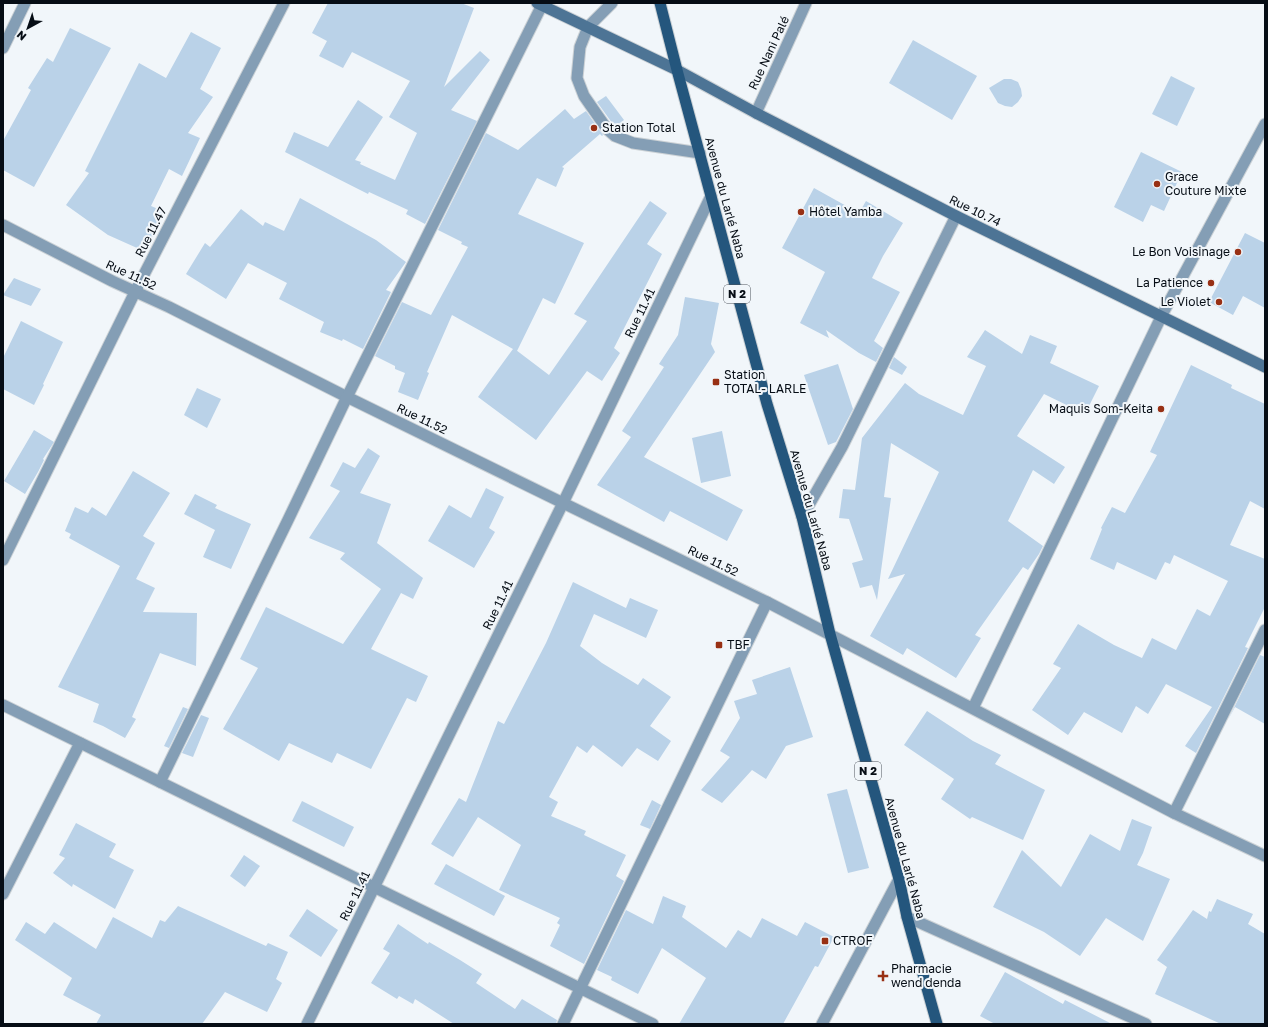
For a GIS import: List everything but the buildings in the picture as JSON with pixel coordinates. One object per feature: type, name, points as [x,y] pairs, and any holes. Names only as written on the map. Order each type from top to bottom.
[{"type":"main road","name":"Avenue du Larlé Naba","points":[[660,3],[767,404],[802,517],[830,634],[937,1024]]},
{"type":"main road","name":"Rue 10.74","points":[[539,4],[677,70],[756,113],[956,216],[1265,367]]},
{"type":"street","points":[[3,48],[26,3]]},
{"type":"street","name":"Rue 11.47","points":[[3,560],[135,292],[284,3]]},
{"type":"street","points":[[612,3],[588,27],[580,47],[577,78],[584,96],[607,129],[615,136],[634,143],[700,153]]},
{"type":"street","name":"Rue Nani Palé","points":[[756,113],[806,3]]},
{"type":"street","points":[[160,782],[288,520],[346,397],[539,4]]},
{"type":"street","points":[[973,708],[1162,316],[1265,124]]},
{"type":"street","name":"Rue 11.41","points":[[307,1024],[563,503],[711,196]]},
{"type":"street","points":[[802,517],[842,447],[956,216]]},
{"type":"street","name":"Rue 11.52","points":[[3,225],[346,397],[767,602],[1174,812],[1265,856]]},
{"type":"street","points":[[563,1024],[767,602]]},
{"type":"street","points":[[1174,812],[1265,630]]},
{"type":"street","points":[[3,705],[653,1024]]},
{"type":"street","points":[[3,894],[80,743]]},
{"type":"street","points":[[822,1024],[898,879]]},
{"type":"street","points":[[907,917],[1146,1024]]},
{"type":"place","name":"Station Total","points":[[594,128]]},
{"type":"place","name":"Grace Couture Mixte","points":[[1157,184]]},
{"type":"place","name":"Hôtel Yamba","points":[[801,212]]},
{"type":"place","name":"Le Bon Voisinage","points":[[1238,252]]},
{"type":"place","name":"La Patience","points":[[1211,283]]},
{"type":"place","name":"Le Violet","points":[[1219,302]]},
{"type":"place","name":"Station TOTAL- LARLE","points":[[716,382]]},
{"type":"place","name":"Maquis Som-Keita","points":[[1161,409]]},
{"type":"place","name":"TBF","points":[[719,645]]},
{"type":"place","name":"CTROF","points":[[825,941]]},
{"type":"place","name":"Pharmacie wend denda","points":[[883,976]]}]
